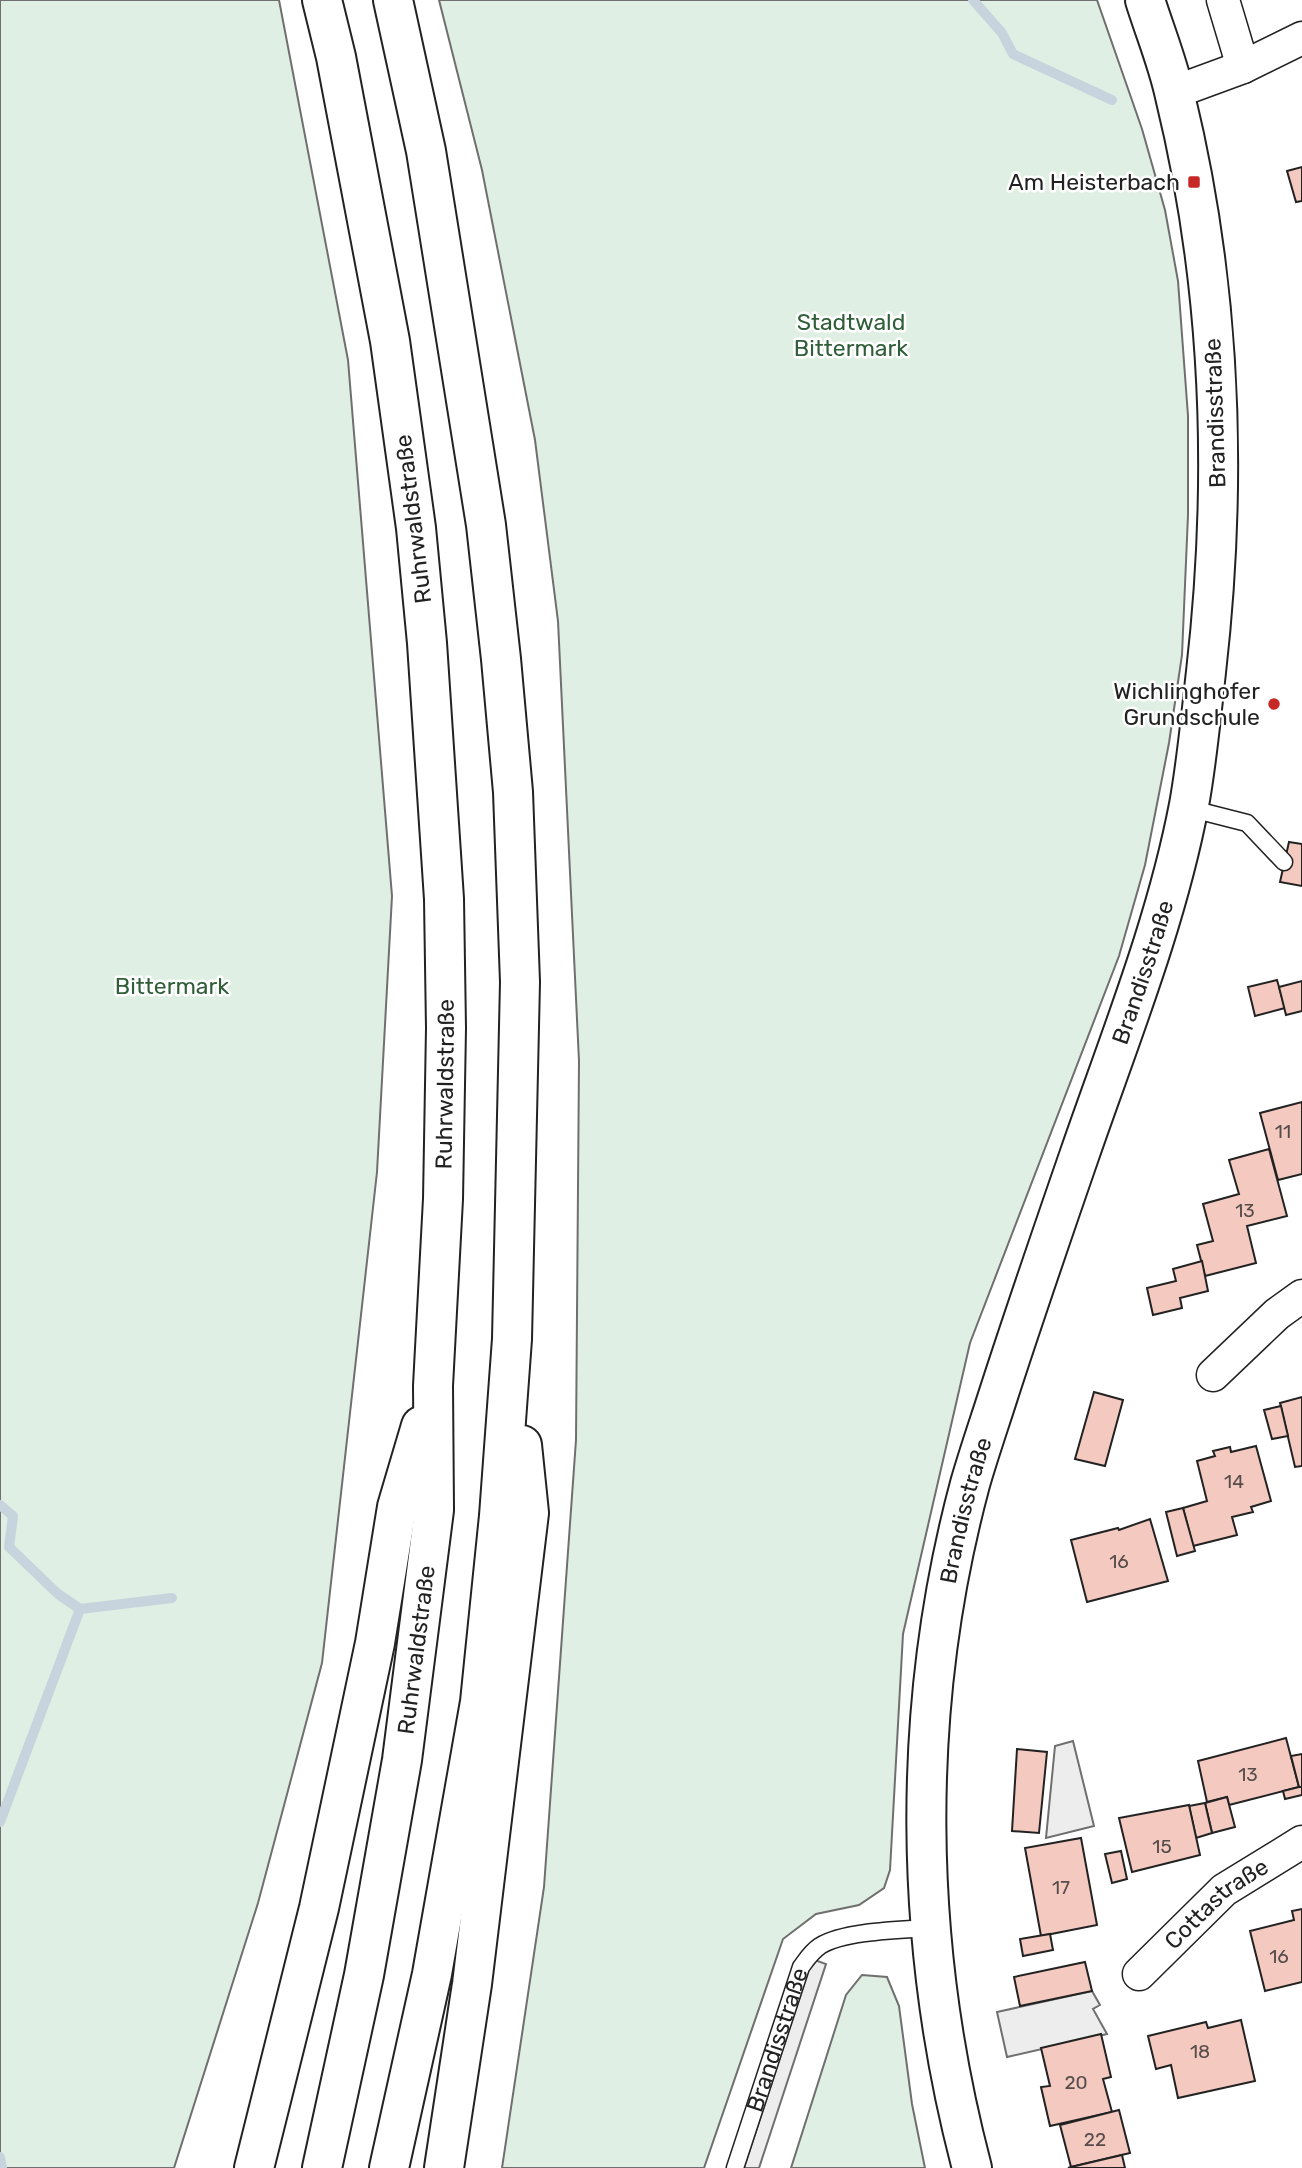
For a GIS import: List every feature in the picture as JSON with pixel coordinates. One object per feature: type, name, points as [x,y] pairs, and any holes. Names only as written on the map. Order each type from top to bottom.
[{"type":"main road","name":"Ruhrwaldstraße","points":[[321,2168],[364,1975],[402,1760],[433,1510],[433,1386],[443,1199],[446,1028],[444,899],[427,643],[416,528],[390,341],[357,162],[322,0]]},
{"type":"main road","points":[[389,2168],[432,1974],[480,1702],[499,1516],[512,1339],[520,982],[513,792],[486,524],[426,151],[393,0]]},
{"type":"main road","name":"Brandisstraße","points":[[972,2168],[944,2045],[930,1928],[926,1833],[932,1693],[944,1601],[970,1484],[1026,1311],[1158,928],[1188,808],[1198,751],[1213,613],[1219,510],[1218,411],[1209,282],[1194,182],[1175,92],[1145,0]]},
{"type":"main road","points":[[444,2168],[472,1983],[529,1513],[512,1339]]},
{"type":"main road","points":[[254,2168],[319,1908],[373,1656],[397,1507],[433,1386]]},
{"type":"main road","points":[[246,2168],[270,2108]]},
{"type":"street","points":[[1223,0],[1243,67]]},
{"type":"street","points":[[1175,92],[1243,67],[1302,38]]},
{"type":"street","points":[[1213,1375],[1277,1314],[1302,1296]]},
{"type":"street","name":"Cottastraße","points":[[1139,1974],[1224,1890],[1302,1842]]},
{"type":"lane","points":[[1188,808],[1247,823],[1284,862]]},
{"type":"lane","name":"Brandisstraße","points":[[735,2168],[801,1967],[811,1954],[836,1939],[930,1928]]},
{"type":"green space","name":"Bittermark","points":[[0,0],[279,0],[348,360],[392,896],[377,1172],[322,1663],[258,1903],[174,2168],[0,2168]]},
{"type":"green space","name":"Stadtwald Bittermark","points":[[439,0],[1097,0],[1142,129],[1165,210],[1178,281],[1188,416],[1188,515],[1182,655],[1169,743],[1145,865],[1119,956],[970,1343],[903,1634],[890,1870],[884,1888],[859,1905],[816,1914],[783,1939],[704,2168],[502,2168],[544,1887],[576,1440],[579,1061],[558,621],[535,440],[482,170]]},
{"type":"green space","points":[[862,1975],[887,1977],[899,2006],[912,2104],[925,2168],[791,2168],[846,1995]]},
{"type":"shaded area","points":[[1073,1741],[1094,1826],[1046,1838],[1055,1746]]},
{"type":"shaded area","points":[[812,1959],[826,1964],[759,2168],[744,2168]]},
{"type":"shaded area","points":[[1092,1991],[1100,2005],[1093,2009],[1107,2034],[1007,2057],[997,2012]]},
{"type":"building","points":[[1302,167],[1302,201],[1296,202],[1287,171]]},
{"type":"building","points":[[1289,842],[1302,844],[1302,886],[1280,882]]},
{"type":"building","points":[[1277,980],[1285,1008],[1255,1016],[1248,987]]},
{"type":"building","points":[[1302,981],[1302,1011],[1286,1015],[1279,987]]},
{"type":"building","points":[[1302,1102],[1302,1174],[1278,1180],[1260,1113]]},
{"type":"building","points":[[1269,1149],[1287,1216],[1247,1226],[1256,1263],[1205,1276],[1197,1245],[1213,1241],[1203,1204],[1239,1194],[1229,1160]]},
{"type":"building","points":[[1202,1261],[1208,1291],[1180,1298],[1182,1308],[1153,1315],[1147,1288],[1176,1281],[1173,1269]]},
{"type":"building","points":[[1094,1392],[1123,1400],[1105,1466],[1075,1459]]},
{"type":"building","points":[[1302,1397],[1302,1466],[1295,1467],[1280,1403]]},
{"type":"building","points":[[1281,1406],[1288,1436],[1272,1439],[1264,1410]]},
{"type":"building","points":[[1256,1446],[1271,1501],[1251,1507],[1253,1512],[1232,1517],[1237,1535],[1193,1546],[1183,1508],[1207,1501],[1197,1461],[1215,1456],[1213,1451],[1230,1447],[1231,1452]]},
{"type":"building","points":[[1183,1508],[1195,1551],[1177,1556],[1166,1512]]},
{"type":"building","points":[[1150,1519],[1168,1581],[1087,1602],[1071,1540],[1118,1528],[1119,1530]]},
{"type":"building","points":[[1286,1738],[1299,1787],[1229,1805],[1227,1797],[1207,1802],[1198,1761]]},
{"type":"building","points":[[1017,1749],[1047,1752],[1039,1833],[1012,1831]]},
{"type":"building","points":[[1302,1754],[1302,1787],[1299,1787],[1291,1756]]},
{"type":"building","points":[[1302,1787],[1302,1795],[1285,1799],[1283,1791]]},
{"type":"building","points":[[1227,1797],[1235,1827],[1212,1833],[1205,1803]]},
{"type":"building","points":[[1205,1803],[1212,1833],[1196,1838],[1189,1806]]},
{"type":"building","points":[[1189,1805],[1200,1855],[1132,1872],[1119,1818]]},
{"type":"building","points":[[1081,1838],[1097,1925],[1041,1936],[1025,1848]]},
{"type":"building","points":[[1121,1851],[1127,1879],[1112,1883],[1105,1854]]},
{"type":"building","points":[[1302,1909],[1302,1982],[1265,1991],[1250,1931],[1294,1920],[1292,1911]]},
{"type":"building","points":[[1050,1934],[1053,1950],[1023,1956],[1020,1939]]},
{"type":"building","points":[[1085,1962],[1092,1991],[1020,2006],[1014,1977]]},
{"type":"building","points":[[1241,2020],[1255,2081],[1178,2098],[1171,2065],[1156,2069],[1148,2036],[1206,2022],[1208,2028]]},
{"type":"building","points":[[1101,2034],[1111,2077],[1103,2079],[1112,2112],[1050,2126],[1041,2087],[1050,2086],[1041,2048]]},
{"type":"building","points":[[1119,2110],[1130,2153],[1071,2167],[1060,2125]]},
{"type":"building","points":[[1122,2155],[1125,2168],[1068,2168],[1071,2167]]},
{"type":"waterway","points":[[973,0],[1002,33],[1013,54],[1112,100]]},
{"type":"waterway","points":[[0,1505],[13,1516],[9,1547],[58,1594],[80,1609],[172,1598]]},
{"type":"waterway","points":[[0,1822],[80,1609]]},
{"type":"waterway","points":[[0,2157],[2,2168]]},
{"type":"place","name":"Am Heisterbach","points":[[1194,182]]},
{"type":"place","name":"Wichlinghofer Grundschule","points":[[1274,704]]}]
